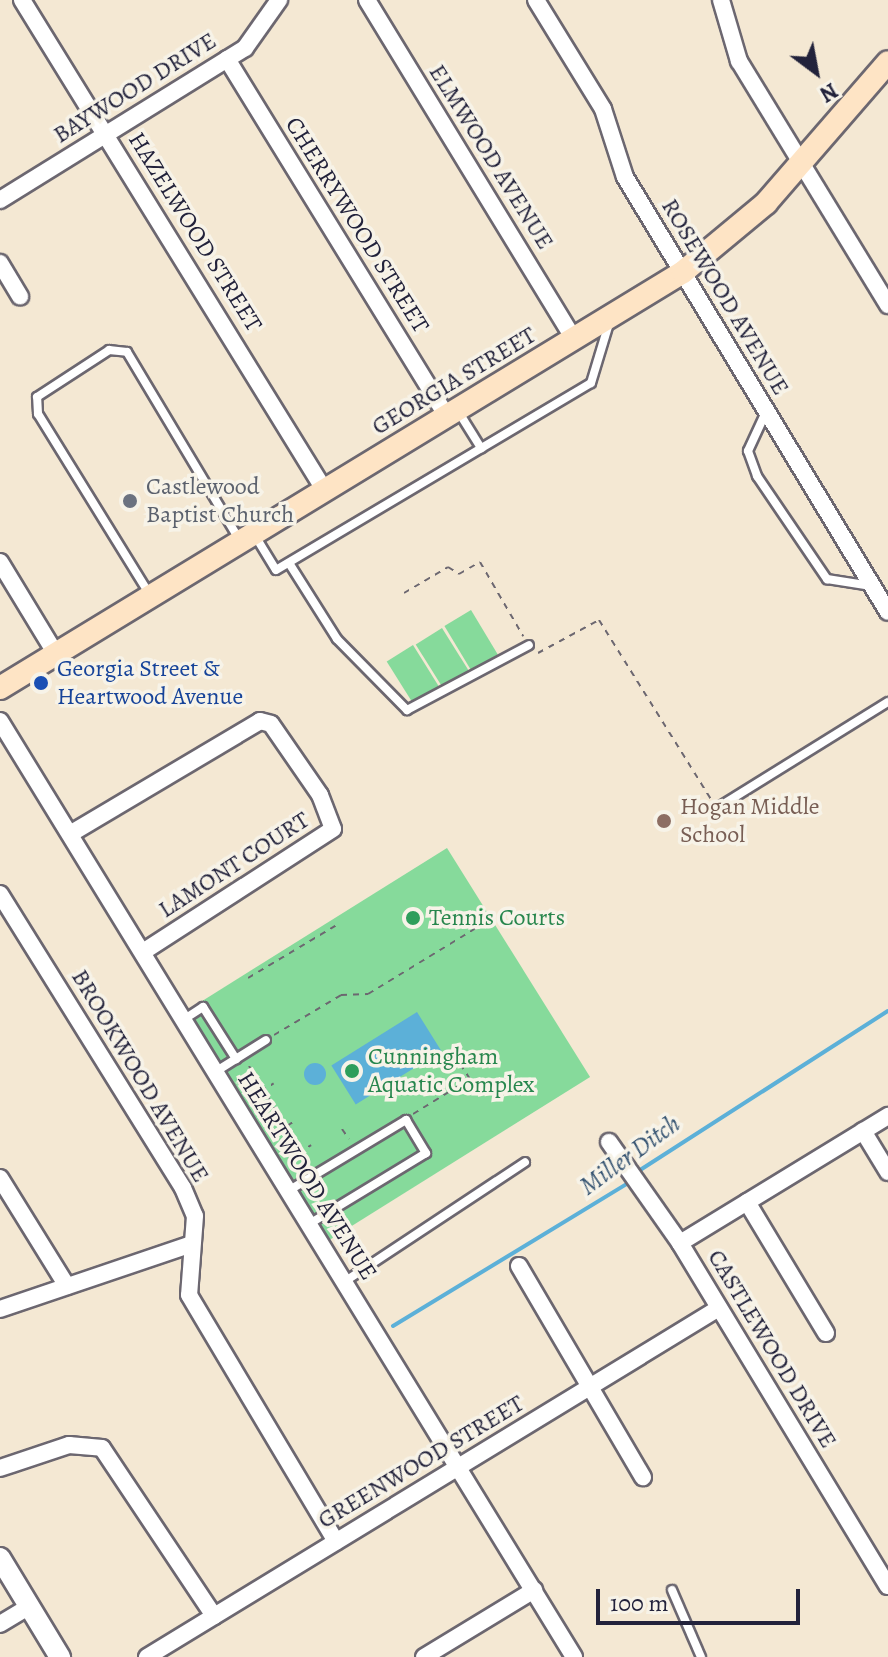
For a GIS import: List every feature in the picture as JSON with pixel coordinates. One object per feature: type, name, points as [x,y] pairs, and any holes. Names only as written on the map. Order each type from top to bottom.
[{"type":"main road","name":"GEORGIA STREET","points":[[0,688],[683,272],[740,228],[888,62]]},
{"type":"street","name":"HAZELWOOD STREET","points":[[22,0],[325,491]]},
{"type":"street","name":"BAYWOOD DRIVE","points":[[0,200],[245,48],[279,0]]},
{"type":"street","name":"ELMWOOD AVENUE","points":[[367,0],[574,339]]},
{"type":"street","name":"ROSEWOOD AVENUE","points":[[536,0],[603,109],[625,177],[888,612]]},
{"type":"street","points":[[721,0],[739,61],[888,305]]},
{"type":"street","name":"CHERRYWOOD STREET","points":[[227,59],[452,413]]},
{"type":"street","points":[[0,263],[20,296]]},
{"type":"street","points":[[0,562],[56,654]]},
{"type":"street","name":"HEARTWOOD AVENUE","points":[[0,721],[574,1657]]},
{"type":"street","name":"LAMONT COURT","points":[[70,834],[260,721],[271,724],[320,795],[333,829],[143,952]]},
{"type":"street","name":"BROOKWOOD AVENUE","points":[[0,894],[183,1188],[195,1216],[187,1273],[198,1315],[336,1542]]},
{"type":"street","points":[[680,1243],[888,1116]]},
{"type":"street","points":[[863,1131],[888,1172]]},
{"type":"street","name":"CASTLEWOOD DRIVE","points":[[609,1142],[641,1183],[680,1243],[888,1586]]},
{"type":"street","points":[[0,1178],[67,1286]]},
{"type":"street","points":[[747,1202],[826,1333]]},
{"type":"street","points":[[0,1309],[192,1244]]},
{"type":"street","points":[[519,1266],[643,1477]]},
{"type":"street","name":"GREENWOOD STREET","points":[[147,1657],[719,1308]]},
{"type":"street","points":[[0,1468],[69,1445],[102,1448],[214,1616]]},
{"type":"street","points":[[0,1558],[60,1657]]},
{"type":"street","points":[[424,1657],[534,1590]]},
{"type":"street","points":[[0,1624],[28,1607]]},
{"type":"lane","points":[[151,596],[38,414],[37,397],[109,350],[127,352],[247,538],[276,570],[591,383],[611,316]]},
{"type":"lane","points":[[766,412],[748,451],[757,476],[827,579],[873,586]]},
{"type":"lane","points":[[452,413],[481,448]]},
{"type":"lane","points":[[289,563],[337,639],[407,710],[529,645]]},
{"type":"lane","points":[[717,808],[888,702]]},
{"type":"lane","points":[[183,1020],[203,1007],[239,1057]]},
{"type":"lane","points":[[215,1072],[266,1040]]},
{"type":"lane","points":[[288,1191],[406,1120],[426,1153],[308,1225]]},
{"type":"lane","points":[[344,1282],[525,1162]]},
{"type":"lane","points":[[672,1590],[701,1657]]},
{"type":"path","points":[[404,593],[448,567],[459,574],[480,562],[535,655],[599,620],[717,808]]},
{"type":"path","points":[[266,1040],[341,995],[368,994],[489,920]]},
{"type":"path","points":[[248,978],[340,923]]},
{"type":"path","points":[[239,1057],[264,1090],[316,1175]]},
{"type":"path","points":[[406,1120],[470,1079],[457,1059]]},
{"type":"path","points":[[236,1107],[274,1083]]},
{"type":"path","points":[[286,1127],[296,1120]]},
{"type":"path","points":[[342,1129],[356,1150]]},
{"type":"path","points":[[274,1168],[311,1145]]},
{"type":"green space","points":[[471,610],[498,655],[471,671],[444,626]]},
{"type":"green space","points":[[442,628],[470,672],[443,689],[416,644]]},
{"type":"green space","points":[[413,645],[441,690],[415,706],[387,661]]},
{"type":"green space","points":[[447,848],[590,1077],[323,1244],[180,1015]]},
{"type":"water","points":[[417,1012],[441,1051],[356,1105],[331,1066]]},
{"type":"water","points":[[311,1063],[319,1063],[326,1074],[319,1085],[311,1085],[304,1078],[304,1070]]},
{"type":"waterway","name":"Miller Ditch","points":[[637,1172],[888,1011]]},
{"type":"waterway","name":"Miller Ditch","points":[[393,1326],[630,1182]]},
{"type":"place","name":"Castlewood Baptist Church","points":[[130,501]]},
{"type":"place","name":"Georgia Street & Heartwood Avenue","points":[[41,683]]},
{"type":"place","name":"Hogan Middle School","points":[[664,821]]},
{"type":"place","name":"Tennis Courts","points":[[413,918]]},
{"type":"place","name":"Cunningham Aquatic Complex","points":[[352,1071]]}]
